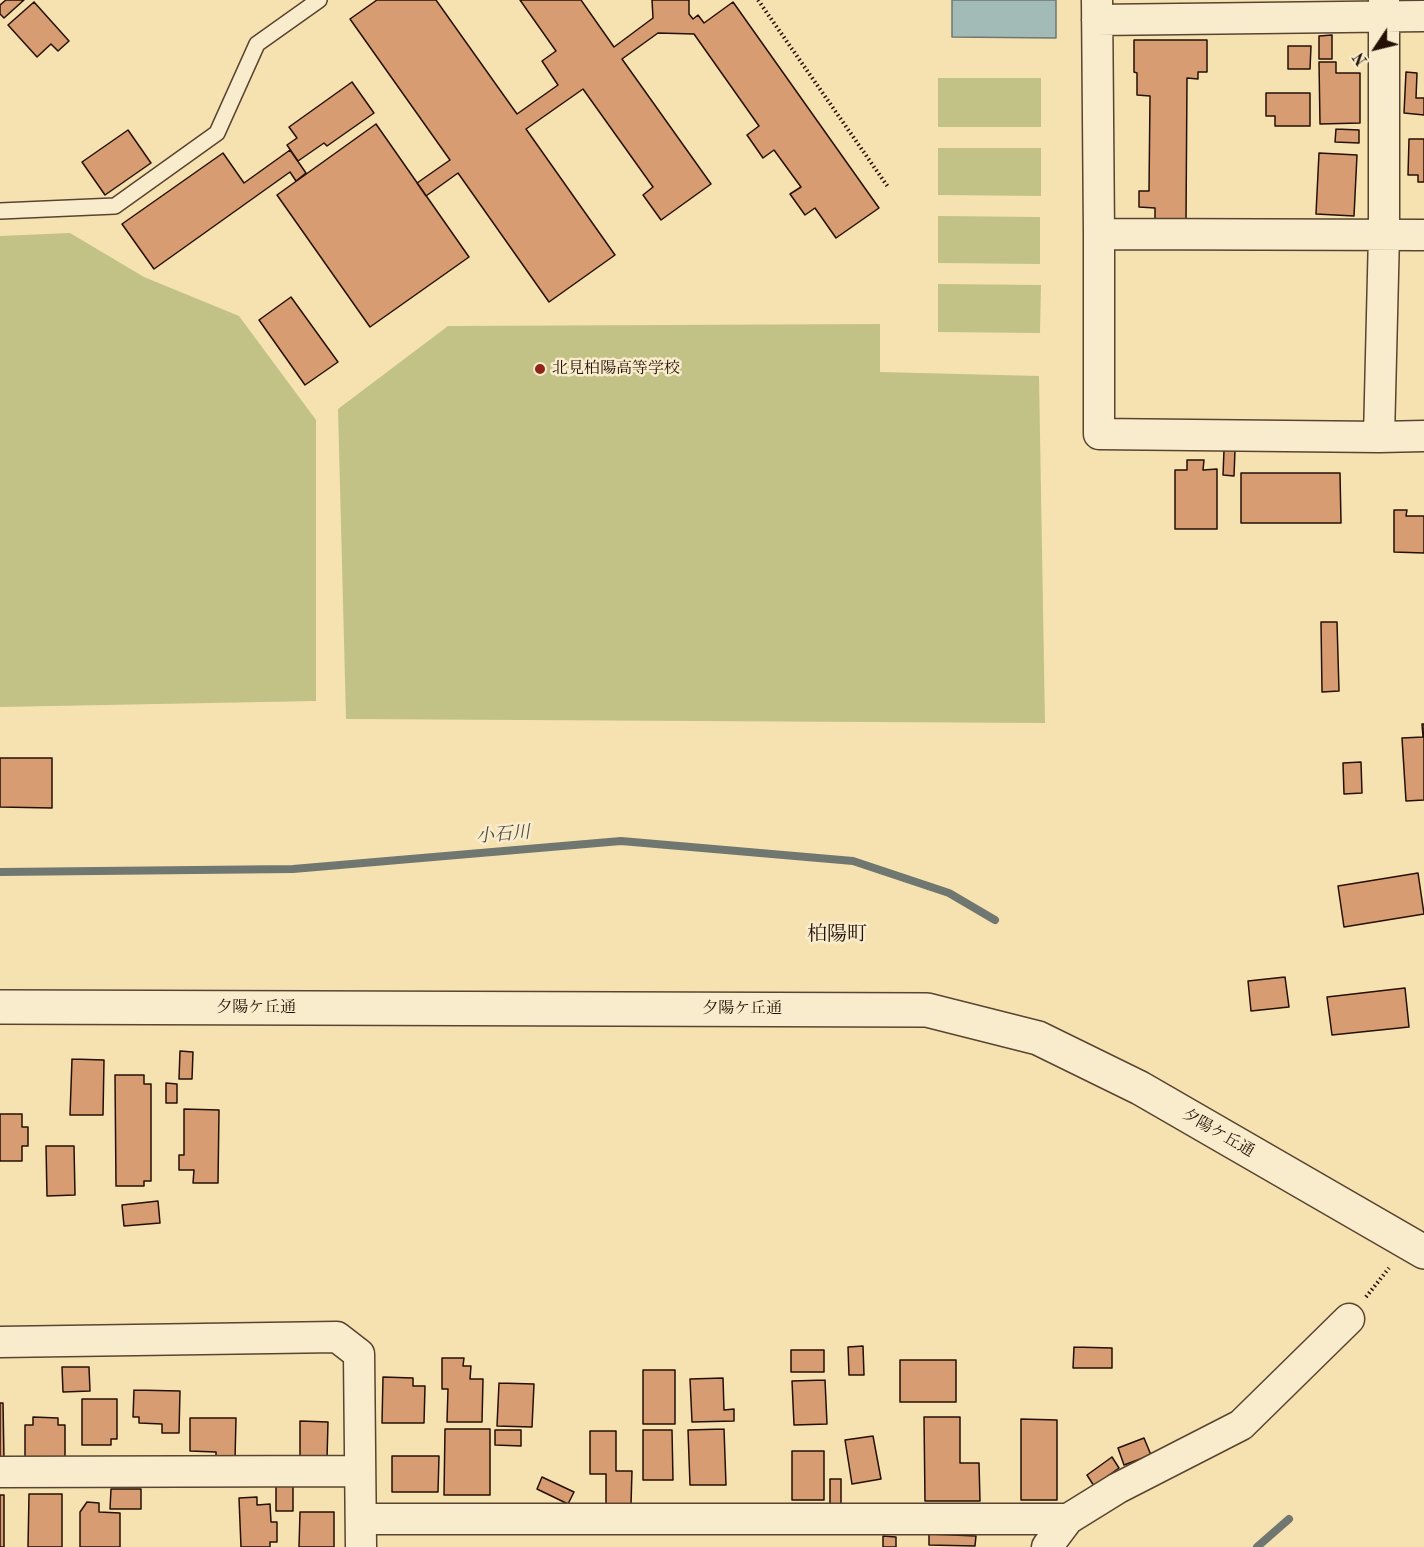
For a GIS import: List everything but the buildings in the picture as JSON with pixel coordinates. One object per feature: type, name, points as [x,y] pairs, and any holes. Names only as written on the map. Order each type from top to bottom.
[{"type":"street","points":[[1379,437],[1384,234],[1384,8]]},
{"type":"street","points":[[1424,16],[1384,8],[1097,10],[1099,434],[1424,436]]},
{"type":"street","points":[[1099,234],[1424,235]]},
{"type":"street","name":"夕陽ケ丘通","points":[[0,1007],[927,1010],[1038,1038],[1140,1088],[1424,1252]]},
{"type":"street","points":[[1047,1547],[1068,1519],[1118,1488],[1241,1425],[1349,1319]]},
{"type":"street","points":[[0,1342],[337,1337],[359,1354],[361,1533],[1068,1519]]},
{"type":"street","points":[[0,1472],[360,1471]]},
{"type":"lane","points":[[0,211],[115,206],[217,133],[257,45],[319,0]]},
{"type":"path","points":[[758,0],[888,187]]},
{"type":"path","points":[[1349,1319],[1390,1266]]},
{"type":"green space","points":[[938,78],[1041,78],[1041,127],[938,127]]},
{"type":"green space","points":[[938,148],[1041,148],[1041,196],[938,195]]},
{"type":"green space","points":[[938,216],[1040,217],[1040,264],[938,263]]},
{"type":"green space","points":[[70,233],[144,277],[239,316],[316,420],[316,701],[0,707],[0,236]]},
{"type":"green space","points":[[938,284],[1041,285],[1040,333],[938,332]]},
{"type":"green space","points":[[880,324],[880,372],[1039,376],[1045,723],[346,719],[338,409],[448,326]]},
{"type":"water","points":[[952,0],[1056,0],[1056,38],[952,37]]},
{"type":"waterway","name":"小石川","points":[[0,872],[293,869],[621,841],[853,861],[949,893],[995,920]]},
{"type":"waterway","points":[[1257,1547],[1289,1519]]},
{"type":"place","name":"北見柏陽高等学校","points":[[540,369]]},
{"type":"district","name":"柏陽町","points":[[837,935]]}]
